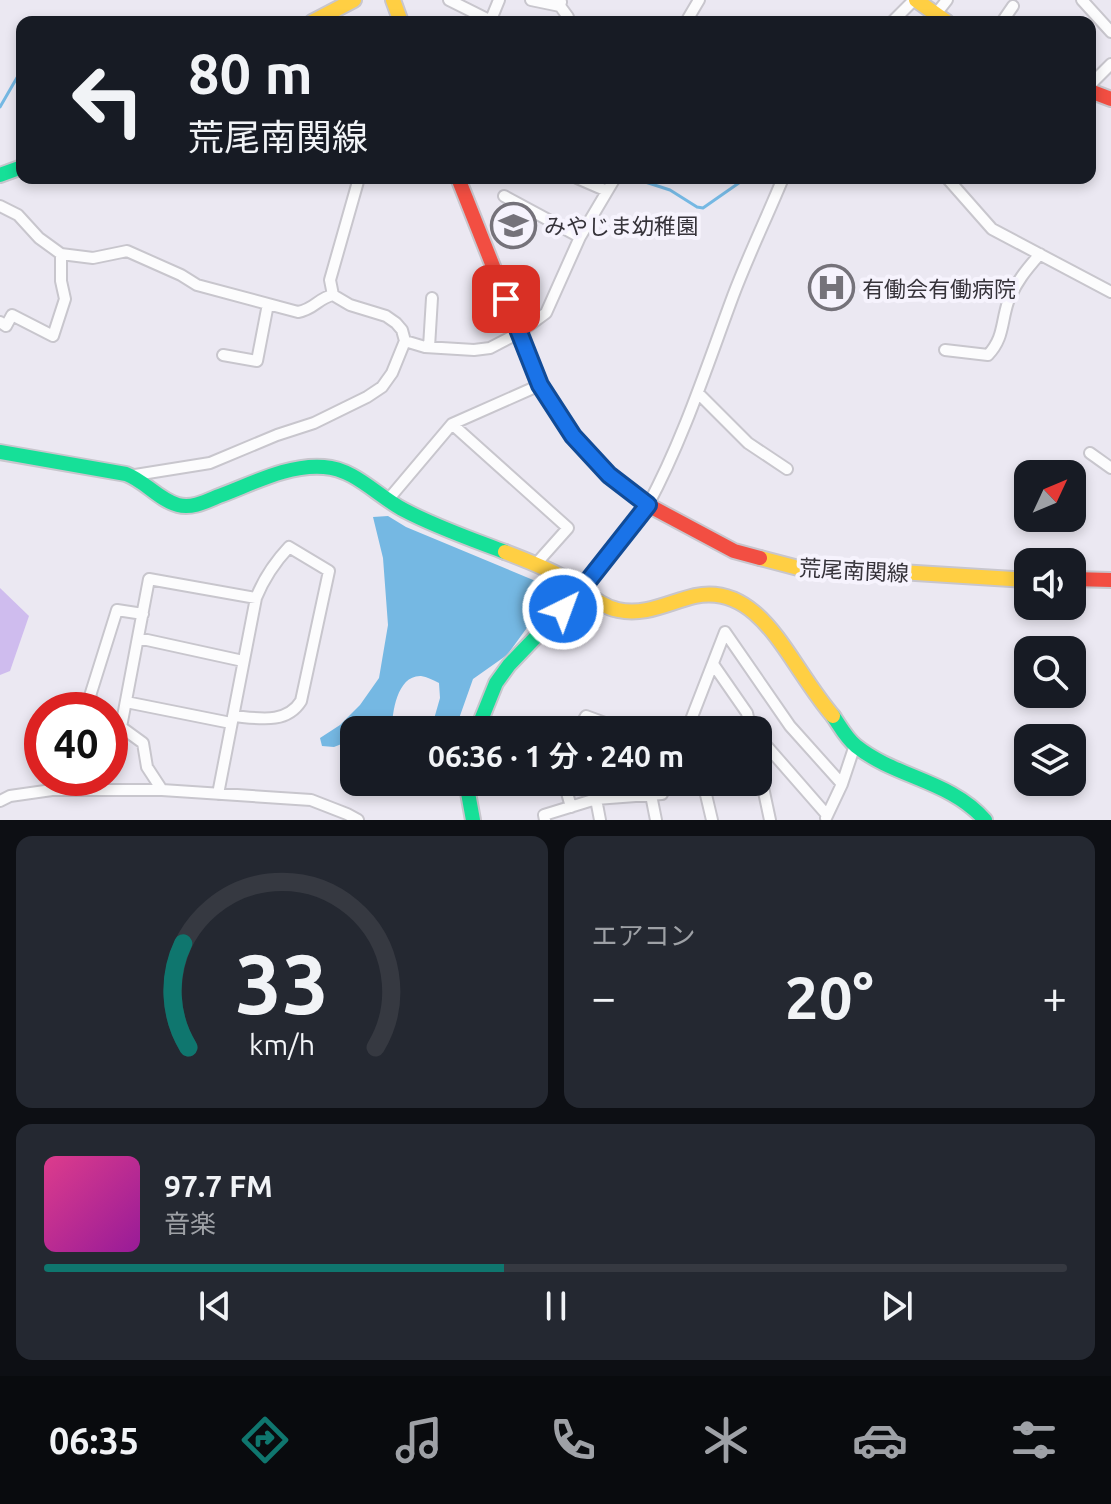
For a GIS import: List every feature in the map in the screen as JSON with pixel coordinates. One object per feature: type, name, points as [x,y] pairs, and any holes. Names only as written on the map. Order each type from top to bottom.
[{"type":"main road","points":[[323,16],[354,0]]},
{"type":"main road","points":[[915,0],[939,16]]},
{"type":"main road","name":"荒尾南関線","points":[[460,184],[540,385],[573,436],[609,475],[648,505],[734,551],[806,570],[1014,579]]},
{"type":"main road","points":[[0,452],[129,476],[181,506],[200,504],[300,467],[341,469],[387,501],[427,521],[563,576],[596,602],[618,611],[640,613],[699,594],[722,594],[755,612],[783,643],[809,685],[855,745],[895,770],[965,800],[985,820]]},
{"type":"main road","points":[[483,716],[496,683],[509,665],[581,590],[648,505]]},
{"type":"main road","points":[[1086,579],[1111,580]]},
{"type":"main road","points":[[469,796],[473,820]]},
{"type":"street","points":[[449,0],[480,16]]},
{"type":"street","points":[[531,0],[561,3]]},
{"type":"street","points":[[898,16],[915,0]]},
{"type":"street","points":[[1082,0],[1111,32]]},
{"type":"street","points":[[1006,16],[1013,6]]},
{"type":"street","points":[[1096,81],[1111,64]]},
{"type":"street","points":[[333,295],[330,280],[357,184]]},
{"type":"street","points":[[591,184],[607,191]]},
{"type":"street","points":[[405,341],[429,347],[490,348],[519,333],[546,313],[580,237],[611,184]]},
{"type":"street","points":[[648,505],[698,393],[735,291],[780,184]]},
{"type":"street","points":[[952,184],[992,229],[1111,292]]},
{"type":"street","points":[[504,196],[580,237]]},
{"type":"street","points":[[0,206],[18,215],[39,238],[61,254],[93,258],[127,251],[197,285],[298,312],[308,310],[324,297],[333,295],[350,305],[386,316],[402,330],[405,341],[392,373],[382,387],[349,406],[314,423],[210,463],[129,476]]},
{"type":"street","points":[[0,322],[6,326],[12,315],[53,336],[65,299],[61,254]]},
{"type":"street","points":[[945,350],[988,355],[998,344],[1008,304],[1019,279],[1040,254]]},
{"type":"street","points":[[429,347],[432,298]]},
{"type":"street","points":[[223,355],[257,361],[268,304]]},
{"type":"street","points":[[387,501],[452,424],[540,385]]},
{"type":"street","points":[[698,393],[748,443],[787,469]]},
{"type":"street","points":[[452,424],[568,528],[535,565]]},
{"type":"street","points":[[1090,453],[1111,468]]},
{"type":"street","points":[[128,702],[232,720],[269,718],[296,710],[301,701],[329,571],[289,547],[263,579],[256,598],[243,661],[232,720],[218,794]]},
{"type":"street","points":[[128,692],[149,579],[256,598]]},
{"type":"street","points":[[91,692],[117,610],[143,614]]},
{"type":"street","points":[[694,716],[725,632],[790,726],[842,784]]},
{"type":"street","points":[[138,638],[243,661]]},
{"type":"street","points":[[713,664],[748,716]]},
{"type":"street","points":[[128,732],[143,743],[147,767],[162,790]]},
{"type":"street","points":[[772,753],[826,818],[855,745]]},
{"type":"street","points":[[128,790],[311,800],[358,820]]},
{"type":"street","points":[[0,801],[24,794]]},
{"type":"street","points":[[568,796],[571,807]]},
{"type":"street","points":[[545,820],[544,815],[596,799],[637,796]]},
{"type":"street","points":[[651,796],[656,820]]},
{"type":"street","points":[[706,796],[712,820]]},
{"type":"street","points":[[765,796],[770,820]]},
{"type":"street","points":[[596,799],[600,820]]},
{"type":"shaded area","points":[[0,588],[29,616],[10,671],[0,675]]},
{"type":"water","points":[[388,516],[406,527],[538,582],[547,591],[545,603],[507,655],[473,679],[460,716],[435,716],[440,698],[439,683],[421,676],[413,677],[401,688],[393,716],[349,716],[379,678],[388,625],[383,558],[373,517]]},
{"type":"water","points":[[340,725],[340,745],[322,746],[320,738]]},
{"type":"waterway","points":[[0,107],[16,79]]},
{"type":"waterway","points":[[652,184],[703,208],[737,184]]},
{"type":"traffic: fast","points":[[0,175],[16,169]]},
{"type":"traffic: fast","points":[[0,452],[126,474],[171,503],[183,506],[199,504],[284,472],[311,467],[335,469],[356,478],[416,516],[505,552]]},
{"type":"traffic: fast","points":[[483,716],[496,683],[509,665],[581,590],[648,505]]},
{"type":"traffic: fast","points":[[833,716],[852,743],[872,757],[956,796],[985,820]]},
{"type":"traffic: fast","points":[[469,796],[473,820]]},
{"type":"traffic: slow","points":[[323,16],[354,0]]},
{"type":"traffic: slow","points":[[393,0],[399,16]]},
{"type":"traffic: slow","points":[[916,0],[939,16]]},
{"type":"traffic: slow","points":[[505,552],[559,575],[598,601],[618,610],[648,610],[695,596],[713,595],[745,605],[770,629],[833,716]]},
{"type":"traffic: slow","points":[[760,558],[806,570],[1014,579]]},
{"type":"traffic: jam","points":[[1096,93],[1111,99]]},
{"type":"traffic: jam","points":[[460,184],[540,385],[573,436],[609,475],[648,505],[734,551],[760,558]]},
{"type":"traffic: jam","points":[[1086,579],[1111,580]]},
{"type":"place","name":"みやじま幼稚園","points":[[513,225]]},
{"type":"place","name":"有働会有働病院","points":[[831,288]]},
{"type":"route","points":[[506,299],[540,385],[573,436],[609,475],[648,505],[563,609]]}]
